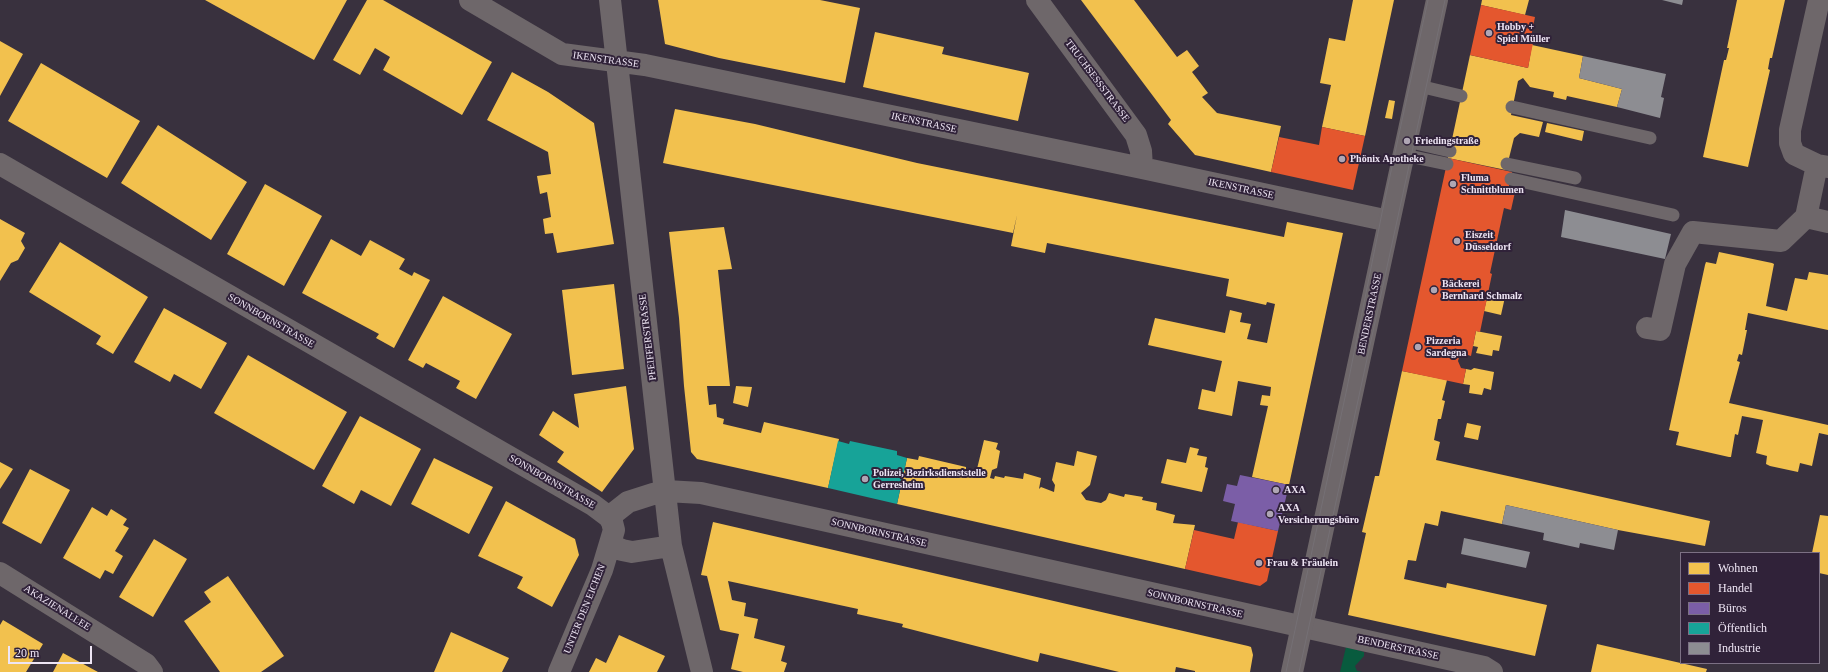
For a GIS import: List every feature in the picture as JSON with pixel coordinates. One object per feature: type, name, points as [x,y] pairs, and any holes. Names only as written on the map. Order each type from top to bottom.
[{"type":"street","name":"IKENSTRASSE","points":[[470,0],[562,54],[616,60],[1142,168],[1389,221]]},
{"type":"street","name":"PFEIFFERSTRASSE","points":[[610,0],[666,491],[670,546],[702,672]]},
{"type":"street","name":"TRUCHSESSSTRASSE","points":[[1037,0],[1136,135],[1141,151],[1142,168]]},
{"type":"street","name":"BENDERSTRASSE","points":[[1292,672],[1437,0]]},
{"type":"street","points":[[1647,328],[1660,330],[1676,264],[1693,232],[1780,241],[1806,217],[1823,166],[1794,154],[1790,143],[1790,130],[1819,0]]},
{"type":"street","name":"SONNBORNSTRASSE","points":[[0,164],[593,505],[609,517],[628,502],[653,494],[666,491],[701,493],[1302,627]]},
{"type":"street","points":[[1806,217],[1828,222]]},
{"type":"street","name":"UNTER DEN EICHEN","points":[[559,672],[602,570],[614,530],[609,517]]},
{"type":"street","points":[[610,545],[632,552],[670,546]]},
{"type":"street","name":"AKAZIENALLEE","points":[[0,573],[146,664],[152,672]]},
{"type":"street","name":"BENDERSTRASSE","points":[[1302,627],[1484,667],[1492,672]]},
{"type":"lane","points":[[1419,86],[1461,96]]},
{"type":"lane","points":[[1512,107],[1650,138]]},
{"type":"lane","points":[[1405,148],[1450,151]]},
{"type":"lane","points":[[1405,148],[1447,164]]},
{"type":"lane","points":[[1507,164],[1575,178]]},
{"type":"lane","points":[[1511,179],[1672,215]]},
{"type":"green space","points":[[1346,647],[1364,652],[1364,656],[1355,666],[1357,671],[1362,672],[1340,672]]},
{"type":"building: Wohnen","points":[[205,0],[347,0],[314,60]]},
{"type":"building: Wohnen","points":[[367,0],[383,0],[492,62],[462,115],[383,70],[390,57],[375,48],[360,75],[333,60]]},
{"type":"building: Wohnen","points":[[658,0],[820,0],[860,8],[845,83],[719,58],[665,44]]},
{"type":"building: Wohnen","points":[[1081,0],[1134,0],[1177,57],[1187,50],[1199,66],[1192,72],[1208,93],[1202,97],[1217,113],[1281,126],[1271,172],[1195,155],[1168,124],[1171,120]]},
{"type":"building: Wohnen","points":[[1353,0],[1394,0],[1365,136],[1322,127],[1331,85],[1320,83],[1329,38],[1345,41]]},
{"type":"building: Wohnen","points":[[1482,0],[1529,0],[1525,15],[1481,5]]},
{"type":"building: Wohnen","points":[[1737,0],[1785,0],[1772,58],[1770,58],[1768,69],[1770,70],[1748,167],[1703,157],[1724,60],[1726,60],[1729,48],[1727,48]]},
{"type":"building: Wohnen","points":[[875,32],[944,47],[942,54],[1029,73],[1018,121],[863,87]]},
{"type":"building: Wohnen","points":[[0,41],[23,54],[0,96]]},
{"type":"building: Wohnen","points":[[1532,45],[1583,56],[1579,78],[1622,89],[1617,107],[1567,96],[1566,100],[1553,97],[1554,92],[1530,87],[1523,78],[1518,81],[1511,115],[1543,122],[1539,137],[1520,133],[1514,138],[1506,170],[1448,158],[1470,55],[1528,68]]},
{"type":"building: Wohnen","points":[[41,63],[140,121],[107,178],[8,121]]},
{"type":"building: Wohnen","points":[[512,72],[548,92],[594,123],[614,244],[557,253],[553,233],[545,234],[543,219],[551,217],[547,192],[540,194],[537,176],[551,174],[548,152],[487,120]]},
{"type":"building: Wohnen","points":[[1389,100],[1395,101],[1392,119],[1385,118]]},
{"type":"building: Wohnen","points":[[675,109],[755,124],[917,163],[1284,237],[1287,222],[1343,233],[1289,485],[1252,477],[1268,406],[1260,405],[1262,395],[1270,396],[1271,387],[1238,381],[1232,416],[1198,409],[1202,389],[1215,392],[1222,361],[1148,345],[1155,318],[1225,333],[1230,310],[1242,313],[1240,322],[1251,324],[1247,339],[1267,343],[1275,304],[1267,302],[1266,305],[1226,296],[1229,279],[1047,243],[1045,253],[1011,246],[1017,215],[1013,233],[663,163]]},
{"type":"building: Wohnen","points":[[1547,123],[1584,131],[1582,141],[1545,132]]},
{"type":"building: Wohnen","points":[[158,125],[247,182],[211,240],[121,183]]},
{"type":"building: Wohnen","points":[[265,184],[322,216],[284,286],[227,254]]},
{"type":"building: Wohnen","points":[[0,219],[25,233],[21,241],[25,248],[18,260],[11,263],[0,281]]},
{"type":"building: Wohnen","points":[[724,227],[732,269],[718,270],[730,386],[707,386],[709,405],[716,404],[717,417],[724,419],[723,424],[761,433],[764,422],[839,439],[828,488],[697,459],[691,452],[679,318],[669,232]]},
{"type":"building: Wohnen","points":[[331,239],[361,256],[370,240],[405,259],[399,269],[412,276],[414,272],[430,280],[394,348],[376,338],[379,334],[302,293]]},
{"type":"building: Wohnen","points":[[60,242],[148,297],[113,354],[96,344],[101,336],[29,292]]},
{"type":"building: Wohnen","points":[[1719,252],[1774,264],[1766,306],[1787,311],[1795,278],[1807,280],[1809,272],[1828,275],[1828,330],[1748,313],[1745,330],[1747,330],[1742,355],[1739,354],[1737,361],[1740,362],[1729,403],[1828,425],[1828,435],[1819,433],[1812,466],[1800,463],[1798,472],[1770,466],[1766,464],[1767,456],[1756,453],[1763,420],[1742,416],[1738,435],[1735,434],[1731,457],[1676,445],[1679,432],[1669,430],[1705,265],[1706,262],[1716,264]]},
{"type":"building: Wohnen","points":[[614,284],[624,369],[572,375],[562,290]]},
{"type":"building: Wohnen","points":[[1488,294],[1505,297],[1501,315],[1484,311]]},
{"type":"building: Wohnen","points":[[443,296],[512,334],[476,399],[456,388],[460,381],[426,363],[423,368],[408,360]]},
{"type":"building: Wohnen","points":[[164,308],[227,343],[201,389],[174,374],[170,382],[134,362]]},
{"type":"building: Wohnen","points":[[1476,331],[1502,336],[1499,351],[1493,350],[1492,356],[1476,353],[1478,347],[1473,346]]},
{"type":"building: Wohnen","points":[[248,355],[347,412],[314,470],[214,413]]},
{"type":"building: Wohnen","points":[[1474,368],[1494,372],[1491,390],[1484,388],[1482,395],[1469,393],[1470,385],[1463,384],[1466,369],[1471,370]]},
{"type":"building: Wohnen","points":[[1402,371],[1447,380],[1442,400],[1445,401],[1441,419],[1438,419],[1434,440],[1440,442],[1436,460],[1710,521],[1705,546],[1618,530],[1506,505],[1502,524],[1441,511],[1438,526],[1425,523],[1416,561],[1408,560],[1404,579],[1446,588],[1447,583],[1547,605],[1535,656],[1348,615],[1366,533],[1362,532],[1375,476],[1379,476]]},
{"type":"building: Wohnen","points":[[626,386],[634,449],[602,492],[557,462],[564,452],[539,435],[553,411],[579,428],[574,394]]},
{"type":"building: Wohnen","points":[[736,386],[752,387],[748,407],[733,403]]},
{"type":"building: Wohnen","points":[[360,416],[421,449],[391,506],[361,490],[354,504],[322,486]]},
{"type":"building: Wohnen","points":[[1467,423],[1481,426],[1478,440],[1464,437]]},
{"type":"building: Wohnen","points":[[984,440],[998,443],[996,449],[1000,451],[997,468],[992,470],[990,478],[994,479],[995,476],[1004,478],[1005,476],[1023,479],[1024,473],[1041,478],[1039,489],[1041,487],[1054,492],[1055,485],[1052,480],[1056,462],[1074,466],[1077,451],[1097,456],[1090,485],[1081,493],[1086,500],[1101,503],[1106,500],[1109,493],[1124,497],[1125,494],[1143,497],[1142,500],[1157,503],[1156,510],[1175,515],[1173,523],[1195,525],[1185,569],[897,504],[907,458],[918,460],[919,456],[966,467],[966,470],[976,473]]},
{"type":"building: Wohnen","points":[[1190,447],[1199,449],[1197,455],[1207,457],[1205,467],[1208,468],[1202,492],[1161,483],[1167,459],[1186,463]]},
{"type":"building: Wohnen","points":[[434,458],[493,487],[469,534],[411,504]]},
{"type":"building: Wohnen","points":[[0,462],[13,469],[0,489]]},
{"type":"building: Wohnen","points":[[30,469],[70,490],[41,544],[2,523]]},
{"type":"building: Wohnen","points":[[506,501],[575,539],[579,555],[552,607],[517,588],[523,577],[478,556]]},
{"type":"building: Wohnen","points":[[92,507],[107,516],[111,509],[127,519],[123,525],[129,528],[115,551],[123,556],[113,574],[105,570],[100,579],[63,558]]},
{"type":"building: Wohnen","points":[[1820,515],[1828,516],[1828,575],[1820,573],[1820,552],[1812,552]]},
{"type":"building: Wohnen","points":[[713,522],[1248,646],[1251,647],[1253,655],[1250,672],[1195,672],[1176,667],[1175,672],[1119,672],[1040,653],[1038,662],[902,627],[903,624],[857,614],[858,609],[728,581],[732,600],[746,603],[744,616],[758,619],[754,638],[785,646],[781,661],[787,663],[784,672],[743,672],[731,669],[739,634],[720,630],[707,576],[701,575]]},
{"type":"building: Wohnen","points":[[154,539],[187,559],[153,617],[119,597]]},
{"type":"building: Wohnen","points":[[228,576],[284,656],[261,672],[220,672],[184,621],[211,602],[204,592]]},
{"type":"building: Wohnen","points":[[3,620],[43,644],[26,672],[0,672],[0,625]]},
{"type":"building: Wohnen","points":[[451,632],[509,658],[502,672],[434,672]]},
{"type":"building: Wohnen","points":[[619,635],[665,656],[657,672],[589,672],[596,658],[606,663]]},
{"type":"building: Wohnen","points":[[1597,644],[1707,669],[1706,672],[1591,672]]},
{"type":"building: Wohnen","points":[[63,653],[98,672],[53,672]]},
{"type":"building: Handel","points":[[1481,5],[1535,17],[1531,37],[1534,38],[1528,68],[1470,55]]},
{"type":"building: Handel","points":[[1322,127],[1365,136],[1353,190],[1271,172],[1279,137],[1319,145]]},
{"type":"building: Handel","points":[[1448,158],[1512,172],[1508,190],[1515,192],[1511,210],[1504,208],[1490,273],[1492,274],[1480,332],[1476,331],[1471,356],[1464,354],[1465,351],[1461,350],[1458,361],[1461,368],[1466,369],[1463,384],[1402,371]]},
{"type":"building: Handel","points":[[1238,522],[1278,531],[1267,581],[1260,586],[1185,569],[1194,530],[1234,539]]},
{"type":"building: Büros","points":[[1240,475],[1289,485],[1278,531],[1231,521],[1235,504],[1223,501],[1227,484],[1237,486]]},
{"type":"building: Öffentlich","points":[[838,441],[849,444],[850,441],[897,451],[897,455],[907,458],[897,504],[828,488]]},
{"type":"building: Industrie","points":[[1662,0],[1683,0],[1682,5]]},
{"type":"building: Industrie","points":[[1583,56],[1666,74],[1661,97],[1664,98],[1660,118],[1617,107],[1622,89],[1579,78]]},
{"type":"building: Industrie","points":[[1565,210],[1671,234],[1665,259],[1561,237]]},
{"type":"building: Industrie","points":[[1506,505],[1618,530],[1614,550],[1580,543],[1579,548],[1543,540],[1544,533],[1502,524]]},
{"type":"building: Industrie","points":[[1464,538],[1530,552],[1526,568],[1461,554]]},
{"type":"tram line","points":[[1286,672],[1428,0]]},
{"type":"tram line","points":[[1299,672],[1445,0]]},
{"type":"place","name":"Hobby + Spiel Müller","points":[[1489,33]]},
{"type":"place","name":"Friedingstraße","points":[[1407,141]]},
{"type":"place","name":"Phönix Apotheke","points":[[1342,159]]},
{"type":"place","name":"Fluma Schnittblumen","points":[[1453,184]]},
{"type":"place","name":"Eiszeit Düsseldorf","points":[[1457,241]]},
{"type":"place","name":"Bäckerei Bernhard Schmalz","points":[[1434,290]]},
{"type":"place","name":"Pizzeria Sardegna","points":[[1418,347]]},
{"type":"place","name":"Polizei, Bezirksdienststelle Gerresheim","points":[[865,479]]},
{"type":"place","name":"AXA","points":[[1276,490]]},
{"type":"place","name":"AXA Versicherungsbüro","points":[[1270,514]]},
{"type":"place","name":"Frau & Fräulein","points":[[1259,563]]}]
